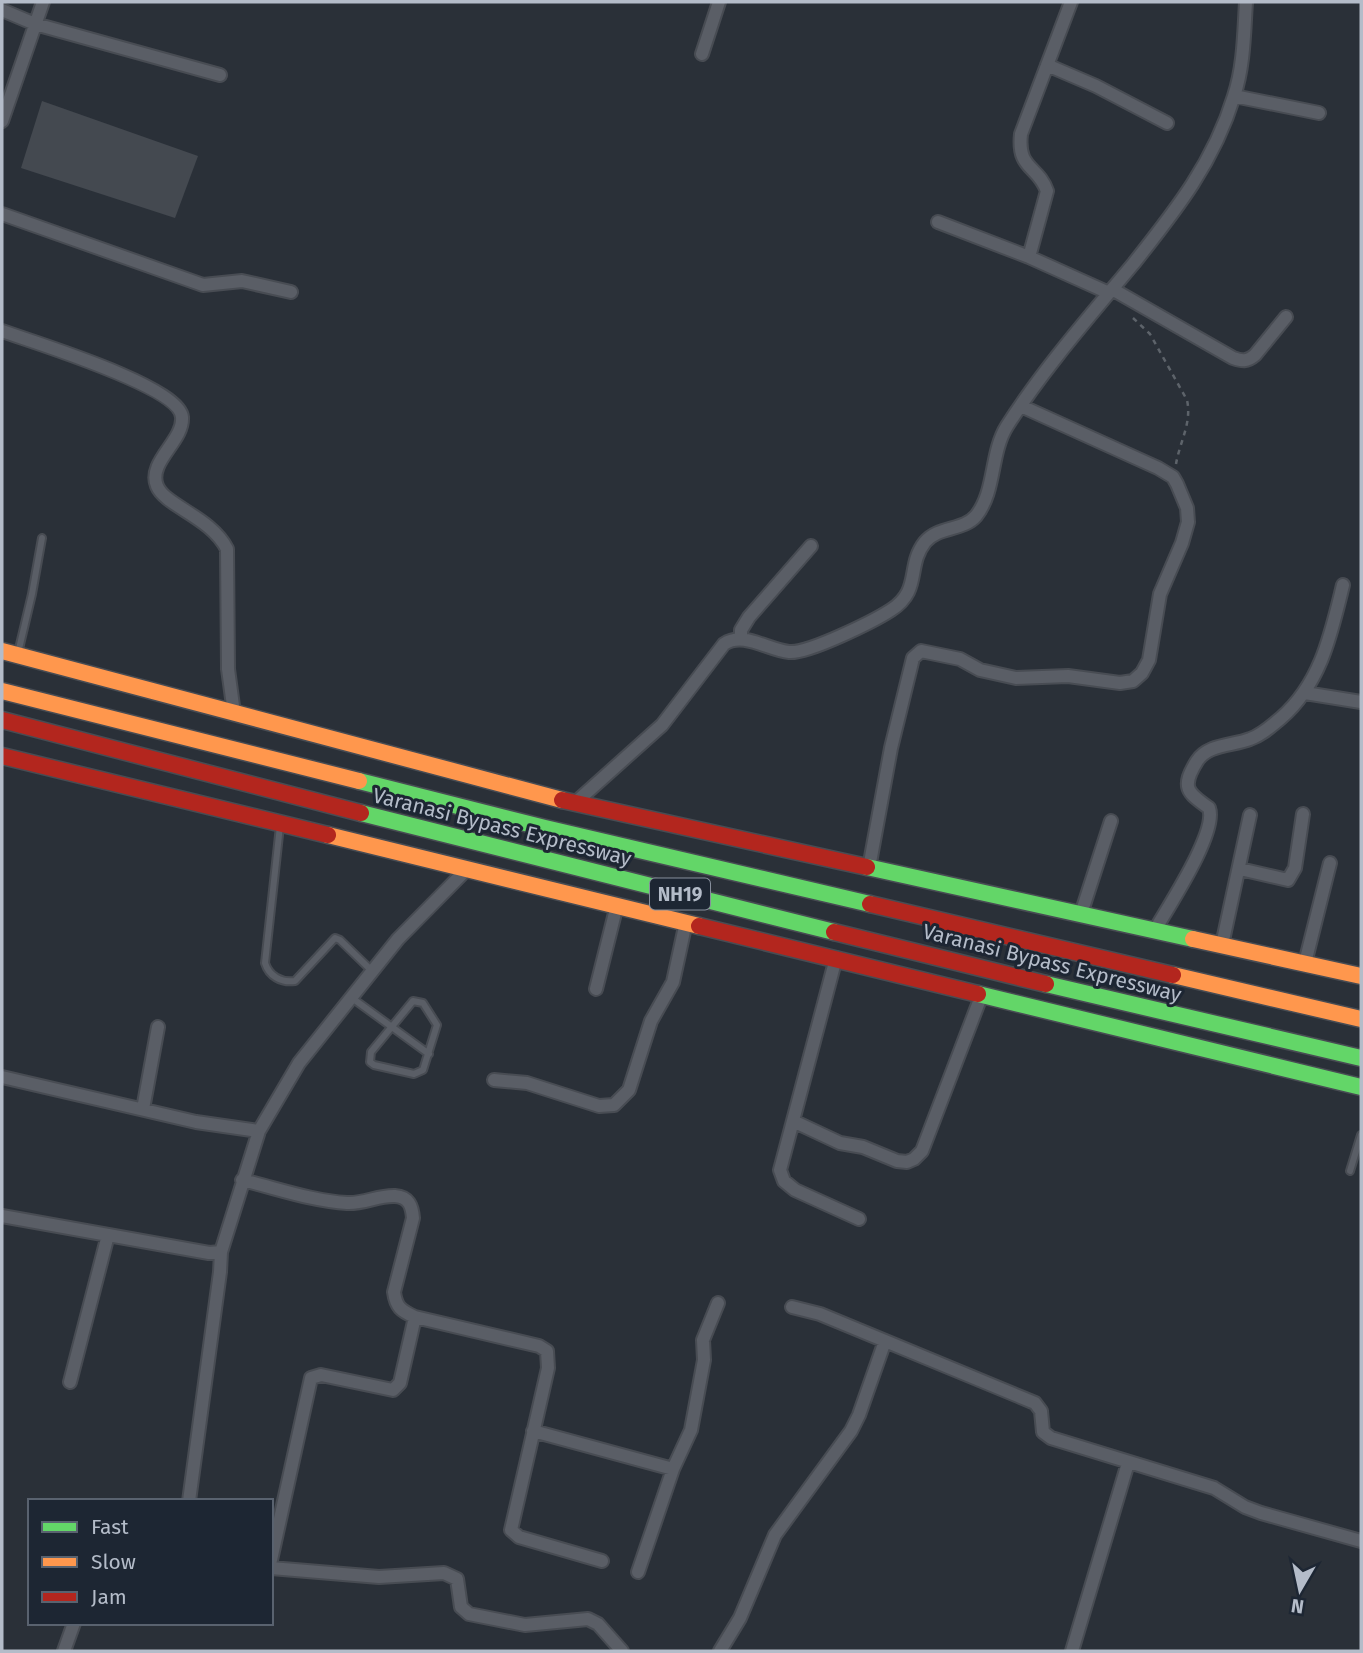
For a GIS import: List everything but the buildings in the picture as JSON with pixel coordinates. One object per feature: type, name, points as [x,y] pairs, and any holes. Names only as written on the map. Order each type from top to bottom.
[{"type":"main road","points":[[10,653],[575,803],[1361,975]]},
{"type":"main road","name":"Varanasi Bypass Expressway","points":[[2,691],[545,828],[1361,1019]]},
{"type":"main road","name":"Varanasi Bypass Expressway","points":[[2,720],[586,871],[1361,1058]]},
{"type":"main road","points":[[2,756],[1361,1087]]},
{"type":"street","points":[[2,121],[43,2]]},
{"type":"street","points":[[702,54],[719,2]]},
{"type":"street","points":[[1030,257],[1047,191],[1044,183],[1025,162],[1019,146],[1021,134],[1071,2]]},
{"type":"street","points":[[575,803],[662,725],[724,644],[732,639],[741,639],[778,651],[794,653],[811,649],[890,610],[905,599],[912,585],[919,551],[928,538],[964,525],[976,516],[987,495],[997,448],[1005,429],[1043,375],[1114,292],[1182,202],[1207,159],[1234,96],[1241,71],[1246,2]]},
{"type":"street","points":[[2,10],[36,24],[220,75]]},
{"type":"street","points":[[1047,65],[1096,86],[1167,123]]},
{"type":"street","points":[[1234,96],[1319,113]]},
{"type":"street","points":[[2,214],[203,285],[242,281],[291,292]]},
{"type":"street","points":[[938,222],[1114,292],[1242,361],[1255,355],[1286,317]]},
{"type":"street","points":[[2,331],[136,379],[179,409],[182,417],[180,427],[157,469],[156,484],[161,493],[209,525],[221,537],[227,549],[228,669],[234,713]]},
{"type":"street","points":[[869,868],[891,748],[916,654],[921,651],[960,659],[987,672],[1024,679],[1081,676],[1127,683],[1142,673],[1151,653],[1160,594],[1188,522],[1187,508],[1173,477],[1021,407]]},
{"type":"street","points":[[741,639],[741,630],[748,617],[811,546]]},
{"type":"street","points":[[1155,930],[1202,845],[1211,822],[1209,808],[1193,798],[1189,792],[1190,776],[1196,762],[1209,750],[1251,739],[1269,729],[1305,693],[1322,659],[1343,585]]},
{"type":"street","points":[[1305,693],[1361,702]]},
{"type":"street","points":[[1240,869],[1288,880],[1295,868],[1303,814]]},
{"type":"street","points":[[1222,945],[1250,815]]},
{"type":"street","points":[[1082,914],[1111,821]]},
{"type":"street","points":[[1305,963],[1330,863]]},
{"type":"street","points":[[188,1499],[221,1252],[259,1131],[299,1063],[351,997],[398,939],[467,869]]},
{"type":"street","points":[[596,989],[617,905]]},
{"type":"street","points":[[494,1080],[527,1083],[608,1107],[620,1101],[632,1081],[654,1011],[673,982],[685,922]]},
{"type":"street","points":[[836,958],[780,1170],[784,1181],[794,1190],[859,1219]]},
{"type":"street","points":[[793,1121],[840,1143],[863,1147],[897,1161],[907,1162],[914,1159],[922,1151],[982,994]]},
{"type":"street","points":[[143,1109],[158,1027]]},
{"type":"street","points":[[2,1077],[196,1122],[259,1131]]},
{"type":"street","points":[[242,1180],[336,1202],[363,1202],[396,1196],[408,1200],[413,1218],[394,1292],[396,1303],[402,1311],[415,1317],[539,1346],[547,1351],[548,1368],[511,1530],[519,1538],[602,1561]]},
{"type":"street","points":[[2,1216],[215,1254],[221,1252]]},
{"type":"street","points":[[70,1382],[108,1235]]},
{"type":"street","points":[[638,1572],[673,1469],[694,1421],[704,1360],[705,1332],[718,1303]]},
{"type":"street","points":[[792,1307],[820,1314],[1035,1403],[1040,1407],[1043,1432],[1047,1435],[1128,1463],[1214,1488],[1245,1507],[1261,1513],[1361,1541]]},
{"type":"street","points":[[273,1551],[311,1378],[321,1375],[393,1390],[400,1383],[415,1317]]},
{"type":"street","points":[[720,1651],[740,1618],[775,1535],[851,1431],[886,1341]]},
{"type":"street","points":[[533,1431],[673,1469]]},
{"type":"street","points":[[1072,1651],[1128,1463]]},
{"type":"street","points":[[273,1568],[379,1577],[444,1573],[457,1579],[461,1607],[469,1614],[524,1625],[588,1619],[598,1623],[622,1651]]},
{"type":"street","points":[[64,1651],[73,1625]]},
{"type":"lane","points":[[10,653],[33,594],[42,538]]},
{"type":"lane","points":[[280,824],[265,963],[268,971],[288,982],[295,981],[335,938],[372,971]]},
{"type":"lane","points":[[351,997],[429,1054]]},
{"type":"lane","points":[[414,1000],[423,1003],[437,1025],[429,1054],[419,1073],[370,1062],[371,1052],[390,1026],[414,1000]]},
{"type":"lane","points":[[1350,1171],[1361,1135]]},
{"type":"path","points":[[1114,292],[1124,309],[1150,334],[1187,400],[1187,426],[1173,477]]},
{"type":"traffic: fast","points":[[359,781],[545,828],[870,904]]},
{"type":"traffic: fast","points":[[361,813],[834,932]]},
{"type":"traffic: fast","points":[[867,867],[1193,939]]},
{"type":"traffic: fast","points":[[1046,984],[1361,1058]]},
{"type":"traffic: fast","points":[[978,994],[1361,1087]]},
{"type":"traffic: slow","points":[[2,651],[562,800]]},
{"type":"traffic: slow","points":[[2,691],[359,781]]},
{"type":"traffic: slow","points":[[328,835],[699,926]]},
{"type":"traffic: slow","points":[[1193,939],[1361,976]]},
{"type":"traffic: slow","points":[[1173,975],[1361,1019]]},
{"type":"traffic: jam","points":[[2,720],[361,813]]},
{"type":"traffic: jam","points":[[2,756],[328,835]]},
{"type":"traffic: jam","points":[[562,800],[867,867]]},
{"type":"traffic: jam","points":[[870,904],[1173,975]]},
{"type":"traffic: jam","points":[[699,926],[978,994]]},
{"type":"traffic: jam","points":[[834,932],[1046,984]]}]
